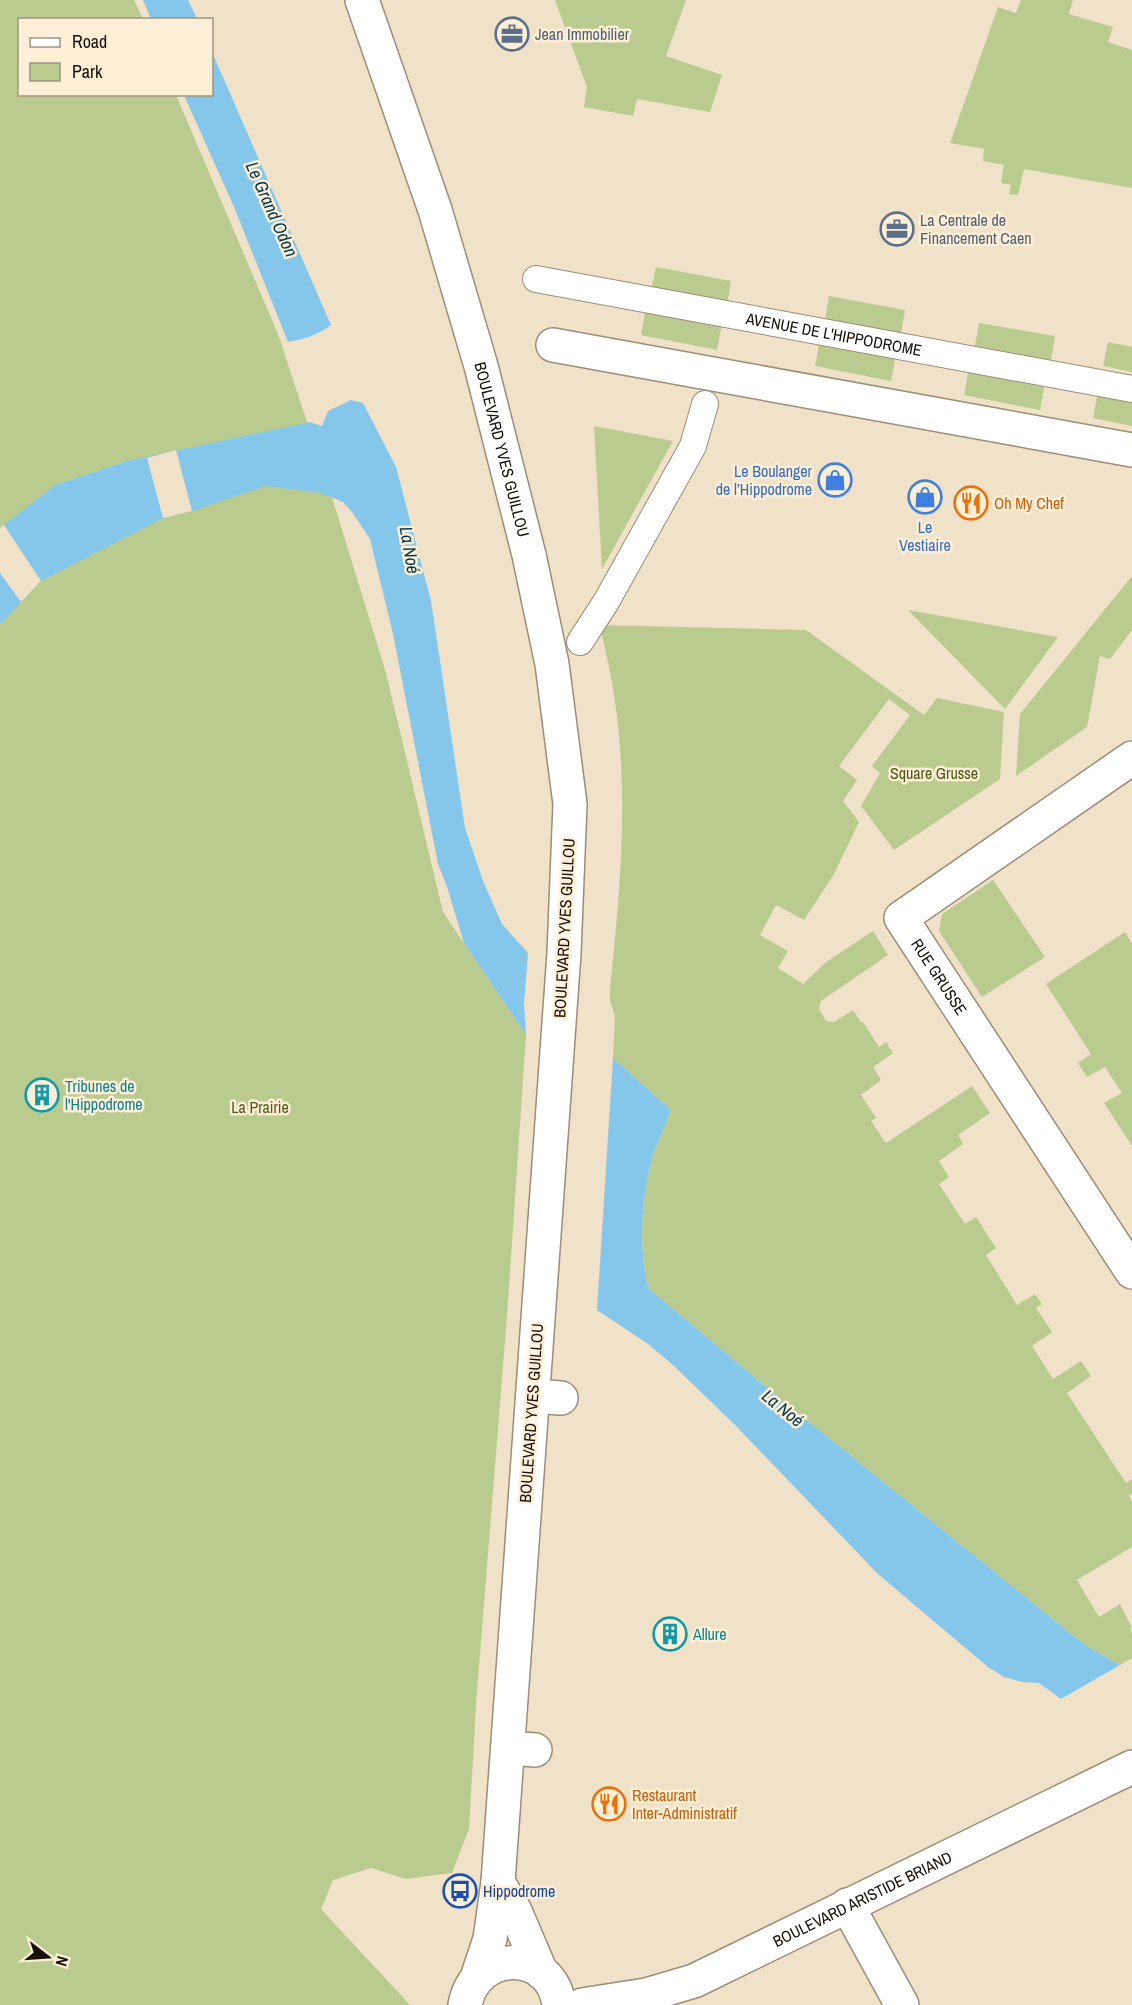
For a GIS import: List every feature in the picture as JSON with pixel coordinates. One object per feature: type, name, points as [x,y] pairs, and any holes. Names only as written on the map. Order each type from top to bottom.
[{"type":"main road","name":"BOULEVARD YVES GUILLOU","points":[[362,0],[435,210],[481,366],[529,555],[552,664],[570,804],[547,1397],[522,1749],[490,1939],[471,1991]]},
{"type":"main road","points":[[553,345],[1132,450]]},
{"type":"main road","name":"RUE GRUSSE","points":[[1132,758],[901,918],[1132,1272]]},
{"type":"main road","name":"BOULEVARD ARISTIDE BRIAND","points":[[582,2005],[646,1995],[694,1981],[1132,1767]]},
{"type":"main road","points":[[498,1882],[515,1911],[541,1972],[555,1988],[559,2005]]},
{"type":"main road","points":[[847,1905],[902,2005]]},
{"type":"main road","points":[[471,1991],[488,1969],[501,1963],[515,1962],[529,1965],[541,1972]]},
{"type":"street","name":"AVENUE DE L'HIPPODROME","points":[[536,279],[1132,389]]},
{"type":"street","points":[[580,642],[606,602],[693,446],[705,404]]},
{"type":"green space","name":"La Prairie","points":[[0,0],[134,0],[143,18],[18,18],[18,96],[176,96],[278,334],[335,507],[386,673],[443,912],[526,1035],[507,1316],[476,1704],[469,1829],[452,1873],[406,1879],[371,1868],[333,1880],[321,1909],[410,2005],[0,2005]]},
{"type":"green space","points":[[555,0],[686,0],[666,56],[722,75],[710,112],[637,99],[633,116],[584,107],[587,87]]},
{"type":"green space","points":[[1021,0],[1073,0],[1069,14],[1113,27],[1108,42],[1132,50],[1132,188],[1024,169],[1018,195],[1009,194],[1011,185],[1001,183],[1004,165],[983,161],[984,149],[950,143],[998,7],[1016,13]]},
{"type":"green space","points":[[656,267],[731,281],[727,305],[651,291]]},
{"type":"green space","points":[[829,296],[905,310],[901,333],[825,320]]},
{"type":"green space","points":[[646,308],[722,323],[717,350],[641,335]]},
{"type":"green space","points":[[979,323],[1055,336],[1051,360],[975,346]]},
{"type":"green space","points":[[820,339],[896,354],[891,381],[815,366]]},
{"type":"green space","points":[[1108,342],[1132,347],[1132,372],[1103,366]]},
{"type":"green space","points":[[969,368],[1045,383],[1040,410],[964,395]]},
{"type":"green space","points":[[1098,391],[1132,398],[1132,426],[1093,418]]},
{"type":"green space","points":[[594,426],[673,441],[602,569]]},
{"type":"green space","points":[[1132,576],[1132,630],[1110,659],[1100,656],[1087,727],[1016,776],[1020,714]]},
{"type":"green space","points":[[908,610],[1058,637],[1005,709]]},
{"type":"green space","name":"Square Grusse","points":[[600,625],[806,630],[924,715],[937,698],[1004,712],[1000,779],[894,850],[861,806],[880,773],[872,766],[910,715],[889,699],[839,766],[857,780],[843,801],[859,822],[834,874],[804,920],[776,905],[760,935],[788,951],[778,968],[803,984],[826,962],[873,931],[888,955],[821,1001],[819,1009],[826,1021],[834,1022],[853,1010],[879,1047],[886,1042],[893,1053],[873,1067],[881,1080],[861,1095],[876,1118],[871,1121],[886,1143],[972,1086],[990,1113],[958,1135],[963,1144],[939,1161],[949,1177],[939,1184],[965,1224],[976,1217],[996,1248],[986,1255],[1017,1305],[1035,1294],[1042,1304],[1036,1308],[1052,1332],[1032,1346],[1053,1379],[1081,1361],[1091,1376],[1067,1393],[1126,1483],[1132,1479],[1132,1493],[1129,1496],[1132,1502],[1132,1547],[1077,1580],[1099,1617],[1120,1604],[1132,1628],[1130,1629],[1132,1658],[1120,1665],[1088,1647],[1071,1634],[772,1392],[648,1288],[642,1243],[645,1197],[652,1160],[671,1110],[613,1058],[615,1016],[610,1001],[610,989],[622,845],[622,773],[614,692]]},
{"type":"green space","points":[[993,880],[1045,957],[982,997],[939,931],[942,914]]},
{"type":"green space","points":[[1125,932],[1132,944],[1132,1146],[1104,1103],[1122,1093],[1105,1067],[1087,1077],[1078,1063],[1091,1054],[1046,984]]},
{"type":"water","points":[[143,0],[188,0],[197,18],[151,18]]},
{"type":"water","name":"Le Grand Odon","points":[[213,54],[331,325],[305,338],[288,342],[234,207],[184,96],[213,96]]},
{"type":"water","name":"La Noé","points":[[351,400],[363,403],[396,467],[431,601],[465,828],[483,881],[502,924],[528,953],[524,1003],[526,1035],[464,943],[438,864],[393,634],[370,539],[343,502],[321,493],[266,486],[192,511],[163,518],[41,581],[0,624],[0,528],[55,485],[127,461],[310,422],[322,426],[328,411]]},
{"type":"water","name":"La Noé","points":[[613,1058],[671,1110],[652,1160],[645,1197],[642,1243],[648,1288],[772,1392],[1071,1634],[1088,1647],[1120,1665],[1061,1699],[1039,1683],[1004,1677],[988,1667],[878,1574],[736,1426],[673,1365],[648,1344],[597,1310]]},
{"type":"pier","points":[[176,450],[192,511],[163,518],[147,458]]},
{"type":"pier","points":[[4,525],[41,581],[21,602],[0,573],[0,528]]},
{"type":"place","name":"Jean Immobilier","points":[[512,34]]},
{"type":"place","name":"La Centrale de Financement Caen","points":[[897,229]]},
{"type":"place","name":"Le Boulanger de l’Hippodrome","points":[[835,480]]},
{"type":"place","name":"Le Vestiaire","points":[[925,497]]},
{"type":"place","name":"Oh My Chef","points":[[971,503]]},
{"type":"place","name":"Tribunes de l'Hippodrome","points":[[42,1095]]},
{"type":"place","name":"Allure","points":[[670,1634]]},
{"type":"place","name":"Restaurant Inter-Administratif","points":[[609,1804]]},
{"type":"place","name":"Hippodrome","points":[[460,1891]]}]
